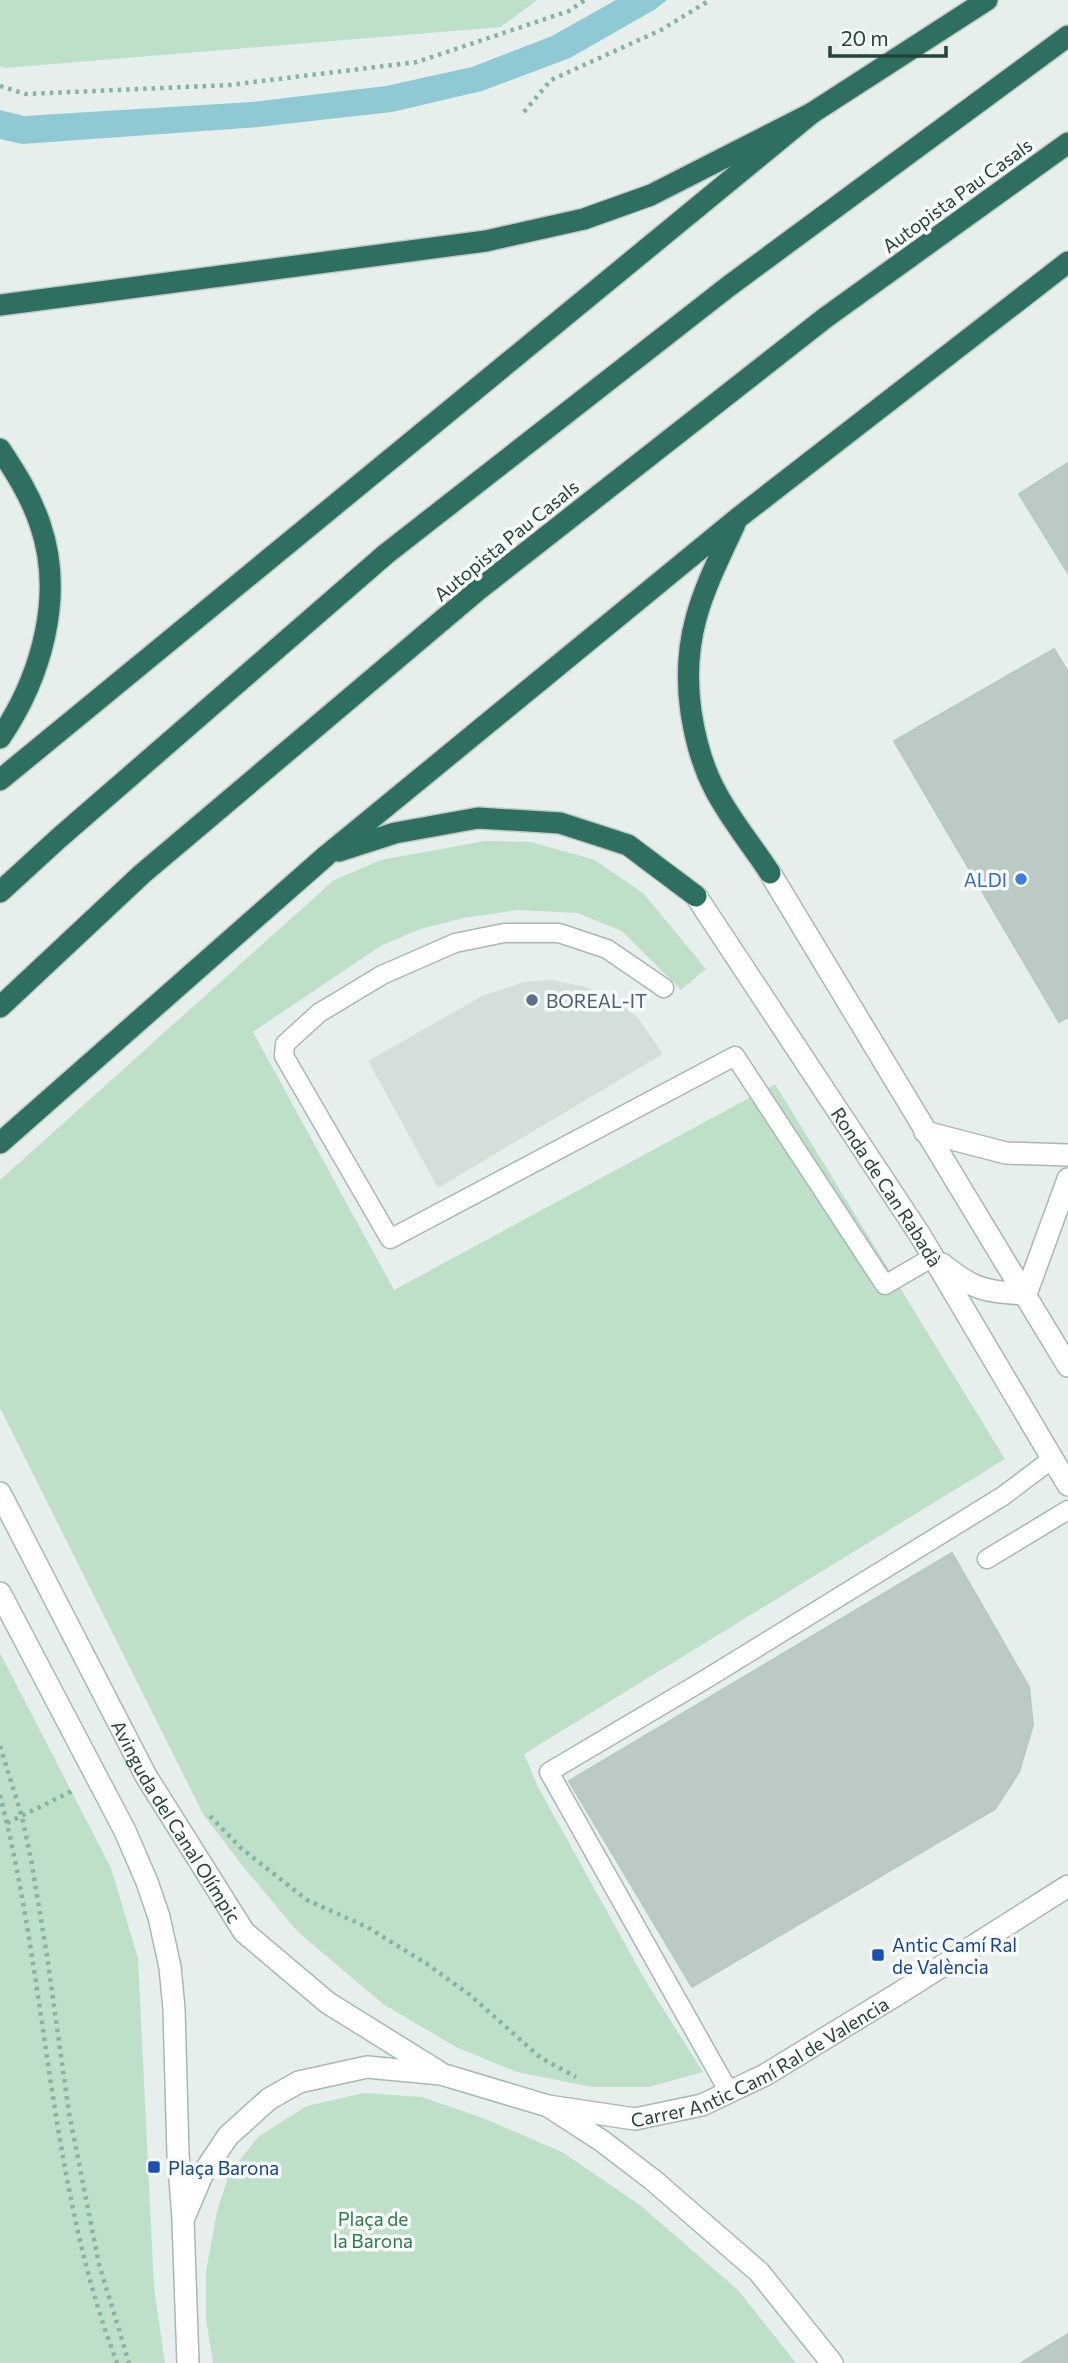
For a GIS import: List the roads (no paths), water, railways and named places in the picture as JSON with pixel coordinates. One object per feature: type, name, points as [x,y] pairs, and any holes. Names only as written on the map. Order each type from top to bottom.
[{"type":"highway","points":[[0,305],[486,241],[584,219],[651,195],[812,113],[987,0]]},
{"type":"highway","points":[[0,892],[386,554],[729,286],[1068,36]]},
{"type":"highway","points":[[0,780],[812,113]]},
{"type":"highway","name":"Autopista Pau Casals","points":[[0,1007],[142,874],[478,590],[825,318],[1068,143]]},
{"type":"highway","points":[[0,1143],[327,855],[738,518],[1068,262]]},
{"type":"highway","points":[[0,449],[23,483],[41,526],[48,563],[49,599],[46,633],[37,666],[26,694],[0,738]]},
{"type":"highway","points":[[738,518],[706,585],[693,626],[687,656],[687,687],[695,738],[714,788],[770,873]]},
{"type":"highway","points":[[327,855],[395,834],[478,818],[560,823],[628,845],[696,896]]},
{"type":"street","points":[[770,873],[1068,1366]]},
{"type":"street","name":"Ronda de Can Rabadà","points":[[696,896],[933,1257],[1068,1485]]},
{"type":"street","points":[[925,1132],[1006,1153],[1068,1155]]},
{"type":"street","points":[[1026,1294],[1068,1179]]},
{"type":"street","points":[[933,1257],[970,1285],[990,1292],[1026,1294]]},
{"type":"street","name":"Avinguda del Canal Olímpic","points":[[0,1493],[146,1776],[244,1932],[328,2003],[441,2074]]},
{"type":"street","points":[[0,1593],[125,1831],[159,1917],[170,1967],[174,2009],[177,2154],[183,2220],[188,2363]]},
{"type":"street","name":"Carrer Antic Camí Ral de Valencia","points":[[548,2106],[635,2119],[702,2105],[765,2075],[1066,1886]]},
{"type":"street","points":[[183,2220],[202,2175],[228,2136],[269,2099],[299,2082],[367,2067],[441,2074],[548,2106],[602,2141],[653,2180],[760,2272],[832,2363]]},
{"type":"lane","points":[[663,988],[607,950],[595,945],[559,933],[504,933],[455,943],[382,975],[318,1013],[285,1044],[284,1056],[390,1239],[735,1056],[885,1285],[933,1257]]},
{"type":"lane","points":[[729,2092],[549,1772],[1003,1496],[1052,1459]]},
{"type":"lane","points":[[987,1559],[1068,1510]]},
{"type":"water","points":[[616,0],[667,0],[570,58],[482,91],[392,112],[258,127],[22,144],[0,139],[0,110],[24,116],[252,102],[386,86],[472,67],[552,36]]},
{"type":"place","name":"ALDI","points":[[1021,879]]},
{"type":"place","name":"BOREAL-IT","points":[[532,1000]]},
{"type":"place","name":"Antic Camí Ral de València","points":[[878,1955]]},
{"type":"place","name":"Plaça Barona","points":[[154,2167]]},
{"type":"park label","name":"Plaça de la Barona","points":[[373,2229]]}]
